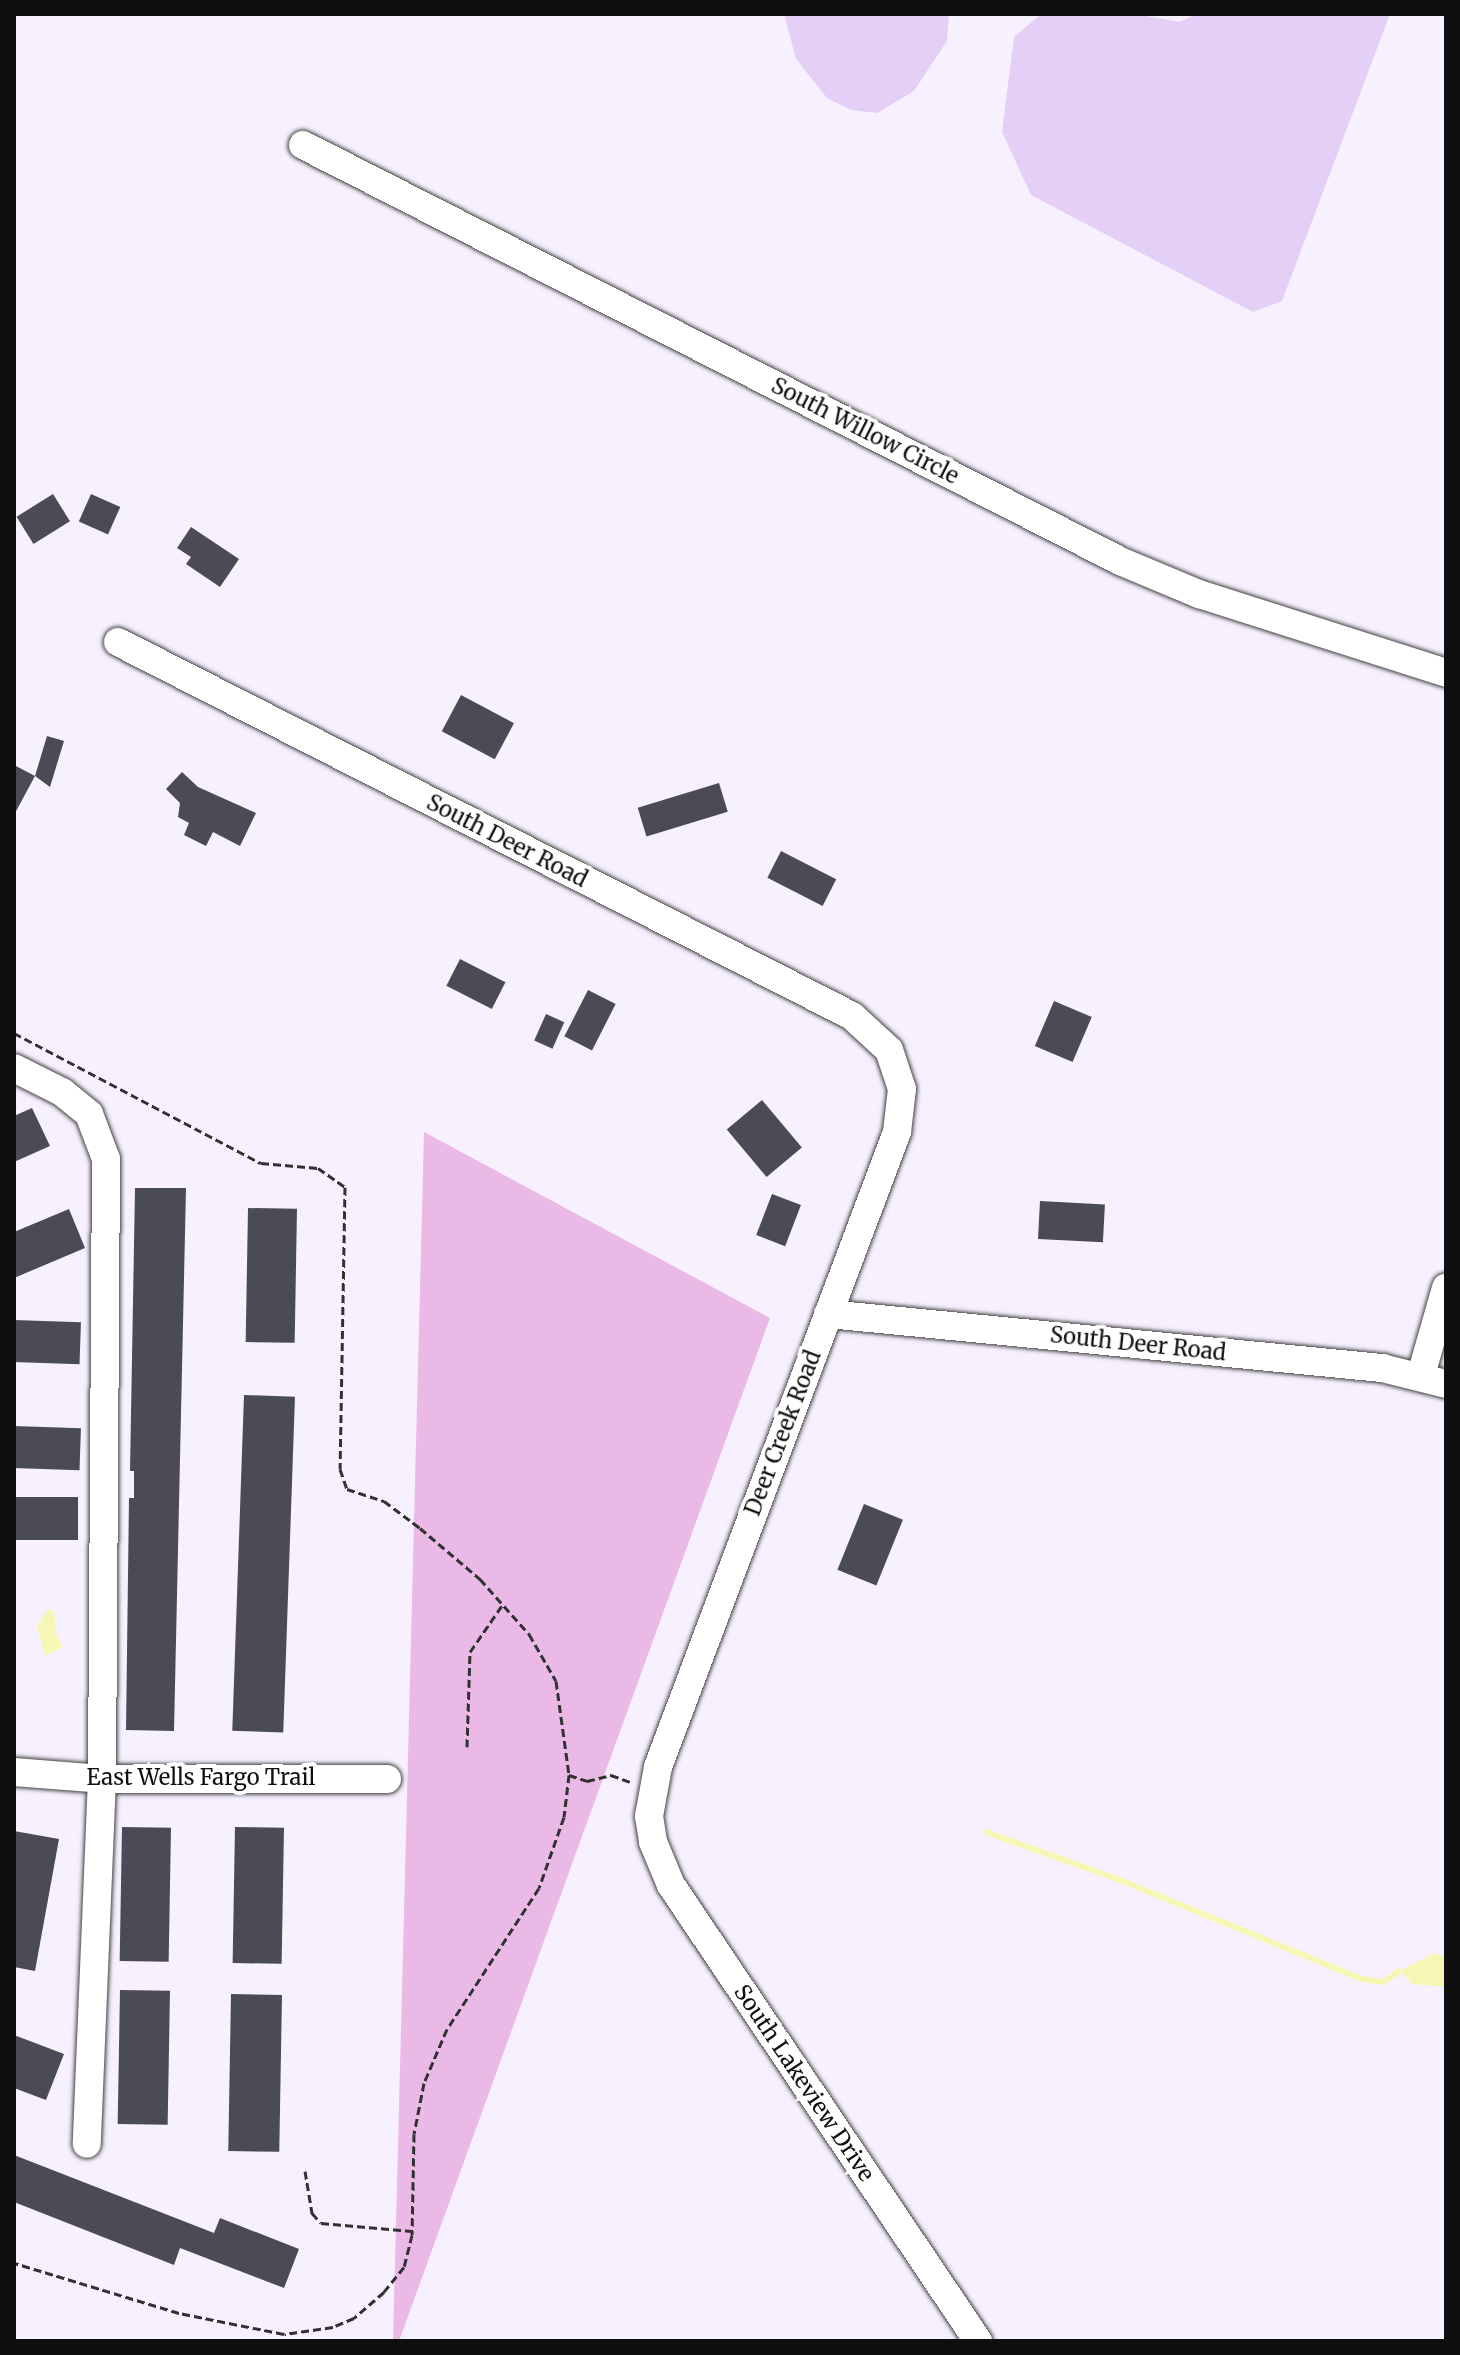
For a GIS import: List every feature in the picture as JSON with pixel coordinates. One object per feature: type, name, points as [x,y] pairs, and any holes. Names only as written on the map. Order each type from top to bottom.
[{"type":"street","name":"South Willow Circle","points":[[303,145],[1131,566],[1199,594],[1446,673]]},
{"type":"street","name":"South Deer Road","points":[[118,642],[852,1016],[889,1050]]},
{"type":"street","name":"Deer Creek Road","points":[[649,1816],[652,1786],[902,1111],[902,1089],[889,1050]]},
{"type":"street","points":[[14,1068],[62,1092],[89,1114],[106,1159],[102,1779],[87,2144]]},
{"type":"street","points":[[1434,1380],[1446,1288]]},
{"type":"street","name":"South Deer Road","points":[[828,1314],[1434,1380]]},
{"type":"street","name":"East Wells Fargo Trail","points":[[14,1772],[102,1779],[387,1779]]},
{"type":"street","name":"South Lakeview Drive","points":[[649,1816],[660,1865],[671,1885],[978,2341]]},
{"type":"path","points":[[14,1033],[261,1163],[318,1168],[345,1187],[340,1469],[347,1489],[384,1501],[420,1528],[503,1604],[529,1634],[556,1681],[569,1775],[564,1817],[539,1888],[447,2029],[424,2083],[414,2134],[412,2231],[404,2267],[354,2318],[333,2327],[284,2334],[179,2313],[14,2263]]},
{"type":"path","points":[[467,1747],[470,1652],[503,1604]]},
{"type":"path","points":[[569,1775],[587,1781],[611,1775],[652,1786]]},
{"type":"path","points":[[305,2171],[312,2213],[321,2223],[412,2231]]},
{"type":"shaded area","points":[[784,14],[949,14],[947,41],[914,91],[877,113],[851,110],[827,98],[796,59]]},
{"type":"shaded area","points":[[1041,14],[1135,14],[1180,22],[1196,14],[1390,14],[1282,301],[1253,312],[1031,195],[1002,132],[1014,37]]},
{"type":"shaded area","points":[[424,1132],[770,1318],[399,2341],[393,2341]]},
{"type":"shaded area","points":[[48,1609],[54,1611],[56,1634],[63,1647],[45,1656],[37,1626]]},
{"type":"shaded area","points":[[1434,1953],[1446,1957],[1446,1987],[1412,1984],[1400,1971]]},
{"type":"building","points":[[53,494],[70,521],[33,544],[17,517]]},
{"type":"building","points":[[91,494],[120,507],[108,534],[79,521]]},
{"type":"building","points":[[191,527],[239,559],[220,587],[186,564],[191,557],[177,548]]},
{"type":"building","points":[[461,695],[514,723],[495,759],[442,731]]},
{"type":"building","points":[[47,736],[64,741],[50,787],[35,776]]},
{"type":"building","points":[[14,765],[35,776],[14,815]]},
{"type":"building","points":[[182,772],[198,787],[256,813],[240,846],[213,832],[206,846],[184,835],[189,823],[178,817],[180,803],[166,789]]},
{"type":"building","points":[[719,783],[728,812],[646,837],[638,808]]},
{"type":"building","points":[[781,851],[836,879],[823,906],[767,878]]},
{"type":"building","points":[[460,959],[505,982],[492,1009],[446,986]]},
{"type":"building","points":[[588,990],[616,1004],[592,1050],[564,1036]]},
{"type":"building","points":[[1054,1001],[1092,1017],[1073,1062],[1035,1046]]},
{"type":"building","points":[[546,1014],[564,1022],[552,1049],[534,1040]]},
{"type":"building","points":[[762,1100],[802,1147],[767,1177],[727,1130]]},
{"type":"building","points":[[32,1108],[50,1146],[14,1162],[14,1116]]},
{"type":"building","points":[[135,1188],[186,1188],[174,1731],[126,1730],[129,1498],[134,1498],[134,1471],[130,1471]]},
{"type":"building","points":[[772,1194],[801,1205],[785,1246],[756,1235]]},
{"type":"building","points":[[1040,1201],[1105,1204],[1103,1242],[1038,1239]]},
{"type":"building","points":[[248,1208],[297,1209],[295,1343],[246,1342]]},
{"type":"building","points":[[69,1209],[85,1248],[14,1278],[14,1232]]},
{"type":"building","points":[[14,1320],[81,1322],[79,1364],[14,1362]]},
{"type":"building","points":[[244,1395],[295,1397],[283,1733],[232,1731]]},
{"type":"building","points":[[14,1426],[81,1428],[79,1470],[14,1468]]},
{"type":"building","points":[[14,1497],[78,1497],[78,1540],[14,1540]]},
{"type":"building","points":[[864,1504],[903,1520],[876,1586],[837,1570]]},
{"type":"building","points":[[122,1827],[171,1828],[169,1962],[120,1961]]},
{"type":"building","points":[[235,1827],[284,1828],[282,1964],[233,1963]]},
{"type":"building","points":[[14,1831],[59,1839],[35,1971],[14,1967]]},
{"type":"building","points":[[120,1990],[170,1991],[168,2125],[118,2124]]},
{"type":"building","points":[[231,1994],[282,1995],[279,2152],[228,2151]]},
{"type":"building","points":[[14,2035],[64,2054],[46,2100],[14,2088]]},
{"type":"building","points":[[14,2155],[214,2233],[220,2218],[299,2249],[284,2288],[180,2248],[174,2265],[14,2202]]},
{"type":"waterway","points":[[986,1832],[1120,1880],[1361,1979],[1383,1982],[1400,1971]]}]
